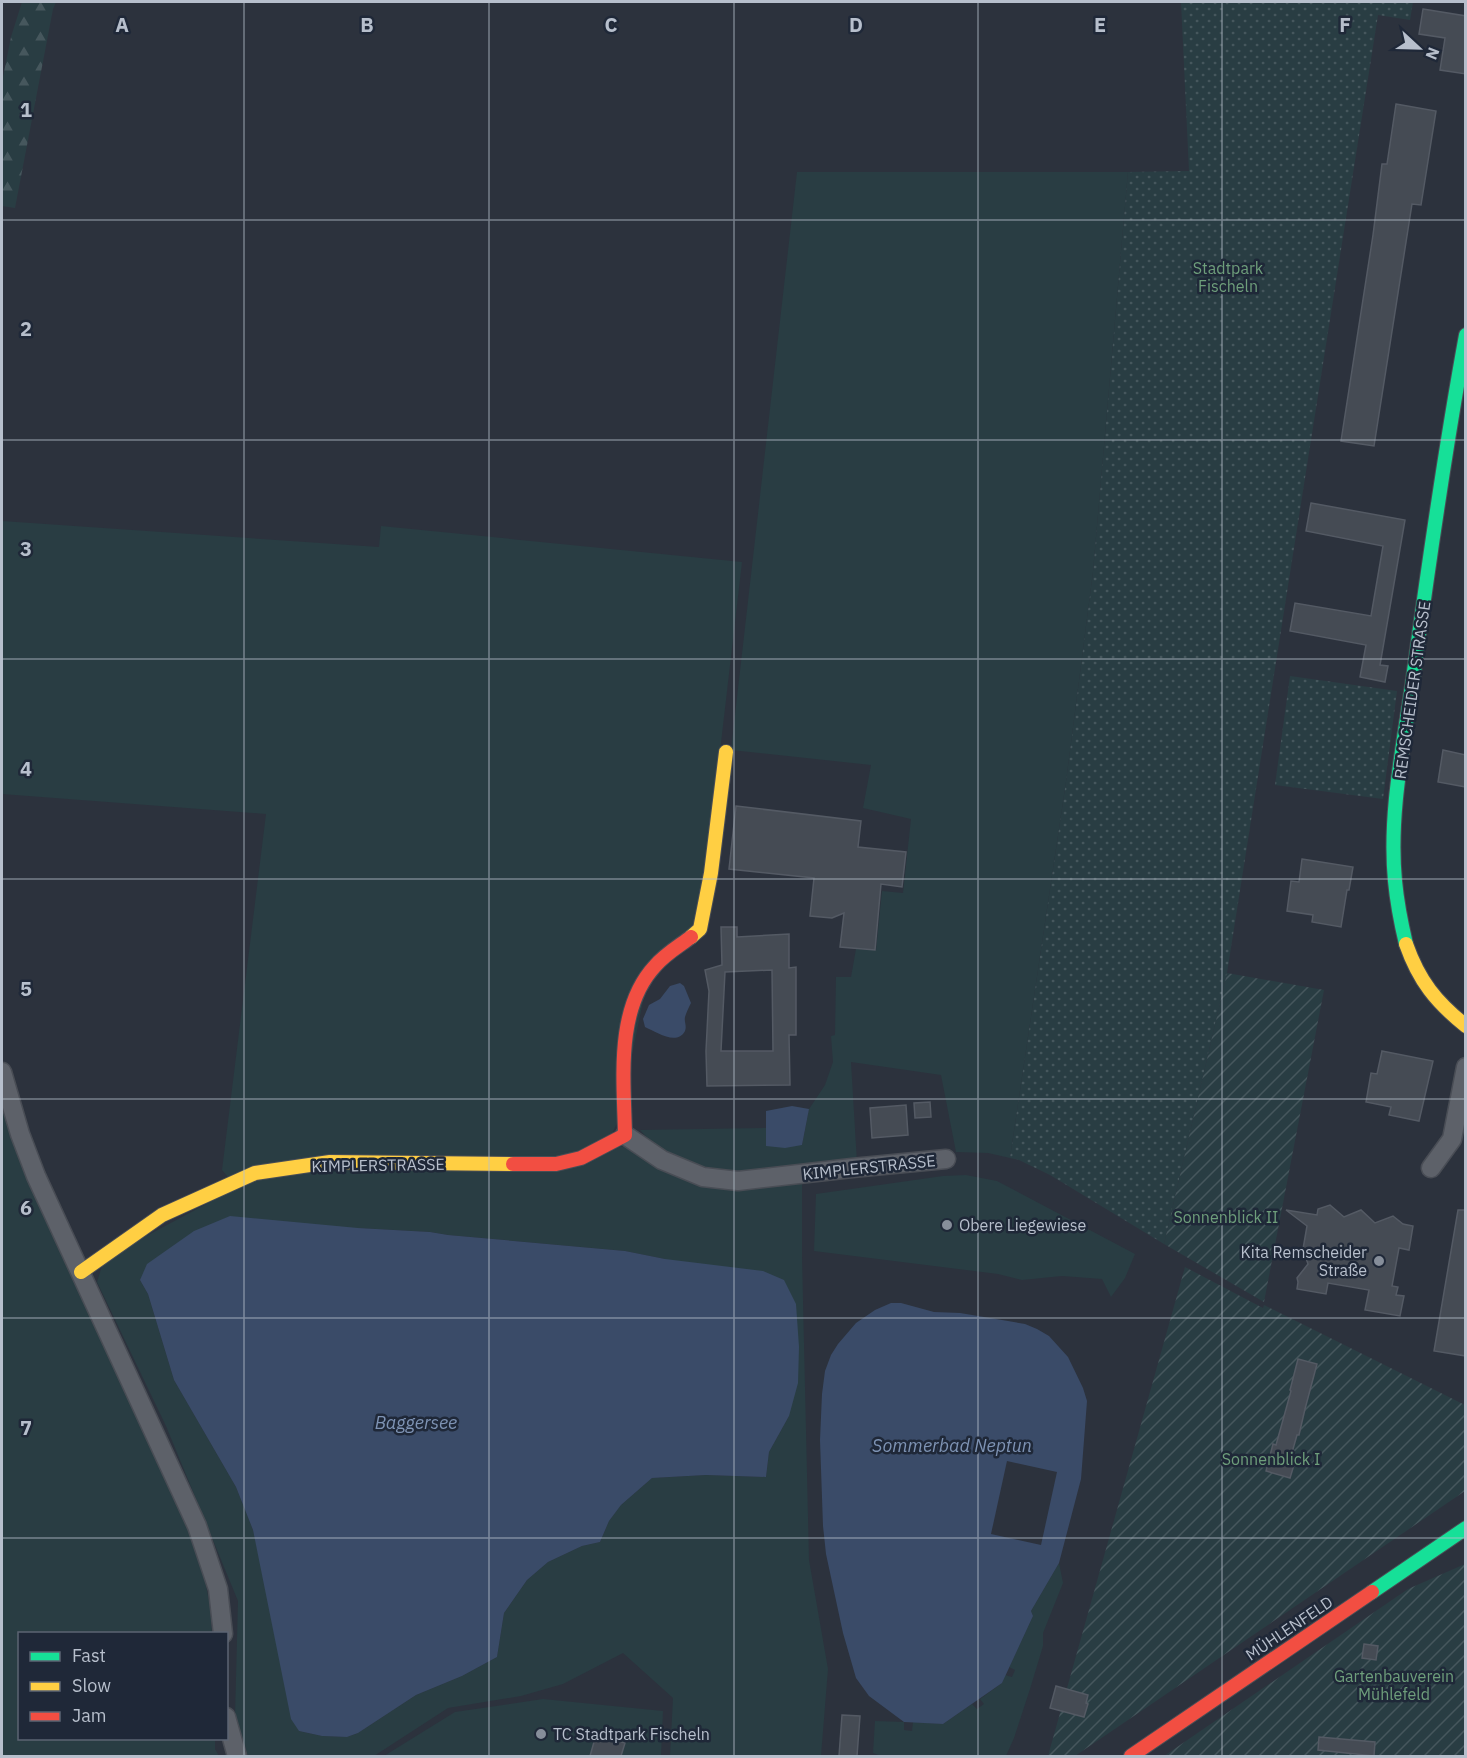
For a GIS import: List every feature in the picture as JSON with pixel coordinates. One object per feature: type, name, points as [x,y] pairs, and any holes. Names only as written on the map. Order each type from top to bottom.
[{"type":"street","name":"REMSCHEIDER STRASSE","points":[[1466,335],[1454,399],[1415,662],[1394,816],[1393,865],[1398,906],[1416,971],[1427,990],[1466,1026]]},
{"type":"street","points":[[625,1135],[626,1043],[630,1009],[641,982],[655,965],[700,929],[711,873],[726,752]]},
{"type":"street","points":[[1431,1168],[1452,1139],[1466,1067]]},
{"type":"street","points":[[2,1072],[20,1134],[36,1176],[197,1526],[218,1589],[223,1632]]},
{"type":"street","name":"KIMPLERSTRASSE","points":[[81,1272],[162,1215],[255,1173],[330,1162],[556,1164],[581,1158],[625,1135],[662,1160],[704,1178],[738,1181],[946,1159]]},
{"type":"street","name":"MÜHLENFELD","points":[[1131,1756],[1466,1528]]},
{"type":"street","points":[[228,1724],[237,1756]]},
{"type":"green space","points":[[22,2],[56,2],[15,208],[2,206],[2,82],[11,37]]},
{"type":"green space","name":"Stadtpark Fischeln","points":[[1181,2],[1413,2],[1410,20],[1378,15],[1227,973],[1164,1244],[1050,1175],[1010,1158],[1066,782],[1093,572],[1128,172],[1189,171]]},
{"type":"green space","points":[[797,172],[1128,172],[1093,572],[1066,782],[1010,1158],[988,1153],[956,1152],[941,1075],[851,1062],[857,1163],[766,1173],[719,1173],[698,1169],[673,1160],[640,1130],[766,1128],[766,1146],[802,1145],[809,1109],[825,1085],[833,1062],[831,1036],[835,1035],[836,977],[851,977],[856,949],[876,950],[882,891],[903,893],[911,819],[863,808],[871,765],[731,750]]},
{"type":"green space","points":[[2,521],[379,547],[381,526],[742,562],[708,855],[695,927],[651,962],[619,1119],[611,1136],[578,1154],[228,1177],[222,1170],[266,814],[2,794]]},
{"type":"green space","points":[[1290,676],[1397,691],[1383,799],[1275,785]]},
{"type":"green space","name":"Sonnenblick II","points":[[1227,973],[1324,990],[1264,1302],[1164,1244]]},
{"type":"green space","points":[[2,1097],[65,1261],[87,1302],[193,1541],[205,1581],[212,1632],[18,1632],[18,1740],[215,1740],[215,1749],[219,1756],[2,1756]]},
{"type":"green space","points":[[629,1146],[672,1171],[802,1181],[809,1560],[828,1669],[821,1756],[670,1756],[673,1698],[623,1653],[563,1684],[521,1696],[448,1708],[374,1756],[248,1756],[235,1716],[238,1601],[166,1426],[97,1282],[107,1257],[257,1177]],"holes":[[[358,1228],[430,1232],[625,1251],[665,1259],[789,1416],[769,1452],[766,1477],[706,1475],[652,1478],[621,1505],[609,1521],[600,1542],[582,1546],[548,1562],[527,1580],[504,1613],[497,1657],[462,1676],[416,1695],[358,1733],[347,1737],[322,1736],[299,1731],[253,1530],[236,1487],[174,1380],[148,1294],[140,1280]]]},
{"type":"green space","name":"Obere Liegewiese","points":[[966,1175],[997,1181],[1135,1254],[1125,1278],[1111,1297],[1102,1279],[1062,1276],[1022,1280],[998,1274],[814,1251],[816,1194],[943,1176]]},
{"type":"green space","name":"Sonnenblick I","points":[[1185,1267],[1263,1308],[1264,1305],[1465,1405],[1465,1491],[1075,1756],[1048,1756]]},
{"type":"green space","points":[[1059,1563],[1063,1583],[1043,1633],[1043,1646],[1014,1738],[1006,1756],[881,1756],[873,1753],[875,1721],[904,1722],[904,1730],[912,1731],[913,1722],[943,1724],[972,1704],[977,1709],[984,1704],[980,1699],[1002,1683],[1005,1675],[1012,1677],[1015,1670],[1009,1667],[1033,1616],[1031,1611]]},
{"type":"green space","name":"Gartenbauverein Mühlefeld","points":[[1465,1564],[1465,1756],[1164,1756],[1408,1589]]},
{"type":"green space","name":"TC Stadtpark Fischeln","points":[[543,1699],[663,1711],[661,1756],[384,1756],[455,1712]]},
{"type":"water","points":[[680,983],[684,986],[691,1003],[685,1017],[685,1031],[672,1038],[645,1027],[643,1019],[649,1005],[660,999],[670,986]]},
{"type":"water","points":[[792,1106],[809,1109],[802,1145],[785,1148],[766,1146],[766,1111]]},
{"type":"water","name":"Baggersee","points":[[230,1216],[625,1251],[665,1259],[763,1271],[784,1280],[796,1304],[799,1347],[798,1383],[789,1416],[769,1452],[766,1477],[706,1475],[652,1478],[621,1505],[609,1521],[600,1542],[582,1546],[548,1562],[527,1580],[504,1613],[497,1657],[462,1676],[416,1695],[358,1733],[347,1737],[322,1736],[299,1731],[291,1719],[253,1530],[236,1487],[174,1380],[148,1294],[140,1280],[147,1264],[194,1231]]},
{"type":"water","name":"Sommerbad Neptun","points":[[891,1303],[901,1303],[934,1312],[960,1313],[1025,1324],[1037,1329],[1049,1336],[1068,1357],[1087,1401],[1081,1479],[1059,1563],[1031,1611],[1033,1616],[1002,1683],[943,1724],[904,1722],[869,1696],[856,1678],[843,1633],[826,1554],[820,1440],[825,1371],[838,1344],[856,1323],[875,1310]]},
{"type":"pier","points":[[1007,1461],[1057,1472],[1041,1545],[991,1534]]},
{"type":"building","points":[[1423,9],[1466,16],[1466,74],[1440,70],[1445,38],[1419,34]]},
{"type":"building","points":[[1396,104],[1436,111],[1421,205],[1412,204],[1374,446],[1341,441],[1382,164],[1387,164]]},
{"type":"building","points":[[1311,503],[1405,520],[1380,665],[1388,666],[1385,682],[1360,677],[1366,645],[1290,631],[1295,603],[1371,616],[1383,546],[1306,531]]},
{"type":"building","points":[[1443,750],[1466,755],[1466,787],[1438,782]]},
{"type":"building","points":[[736,806],[861,821],[858,847],[906,852],[902,887],[881,884],[875,950],[840,947],[844,913],[832,918],[810,916],[814,878],[729,869]]},
{"type":"building","points":[[1302,859],[1353,867],[1341,927],[1312,922],[1313,915],[1287,911],[1291,881],[1299,882]]},
{"type":"building","points":[[721,927],[737,927],[737,937],[789,934],[789,968],[796,967],[796,1035],[789,1035],[790,1085],[707,1086],[709,991],[705,970],[722,965]],"holes":[[[772,970],[773,1051],[721,1051],[725,972]]]},
{"type":"building","points":[[1382,1051],[1433,1061],[1419,1121],[1389,1115],[1391,1107],[1366,1102],[1371,1073],[1377,1074]]},
{"type":"building","points":[[930,1102],[931,1117],[915,1118],[914,1103]]},
{"type":"building","points":[[906,1105],[908,1135],[872,1138],[870,1108]]},
{"type":"building","points":[[1330,1205],[1344,1217],[1361,1210],[1375,1223],[1393,1216],[1403,1224],[1413,1226],[1409,1250],[1399,1248],[1392,1286],[1398,1287],[1396,1295],[1404,1296],[1400,1316],[1365,1310],[1369,1290],[1328,1283],[1326,1294],[1297,1289],[1297,1278],[1308,1264],[1303,1249],[1307,1226],[1286,1210],[1317,1215],[1318,1209]]},
{"type":"building","points":[[1458,1210],[1466,1210],[1466,1356],[1434,1351]]},
{"type":"building","points":[[1298,1359],[1317,1364],[1299,1435],[1297,1435],[1289,1463],[1294,1465],[1290,1478],[1266,1471],[1273,1444],[1276,1445]]},
{"type":"building","points":[[1364,1644],[1378,1646],[1376,1660],[1362,1658]]},
{"type":"building","points":[[1056,1686],[1088,1695],[1084,1717],[1050,1708]]},
{"type":"building","points":[[842,1715],[860,1716],[857,1756],[839,1756]]},
{"type":"building","points":[[596,1735],[625,1743],[621,1756],[590,1756]]},
{"type":"building","points":[[1319,1737],[1375,1742],[1374,1756],[1318,1750]]},
{"type":"traffic: fast","points":[[1406,944],[1399,912],[1393,854],[1396,799],[1439,499],[1466,335]]},
{"type":"traffic: fast","points":[[1372,1592],[1466,1528]]},
{"type":"traffic: slow","points":[[691,937],[700,929],[711,873],[726,752]]},
{"type":"traffic: slow","points":[[1406,944],[1417,969],[1430,990],[1466,1026]]},
{"type":"traffic: slow","points":[[81,1272],[162,1215],[255,1173],[330,1162],[513,1164]]},
{"type":"traffic: jam","points":[[513,1164],[556,1164],[581,1158],[625,1135],[625,1046],[633,1003],[642,983],[655,966],[691,937]]},
{"type":"traffic: jam","points":[[1131,1756],[1372,1592]]},
{"type":"place","name":"Obere Liegewiese","points":[[947,1225]]},
{"type":"place","name":"Kita Remscheider Straße","points":[[1379,1261]]},
{"type":"place","name":"TC Stadtpark Fischeln","points":[[541,1734]]}]
